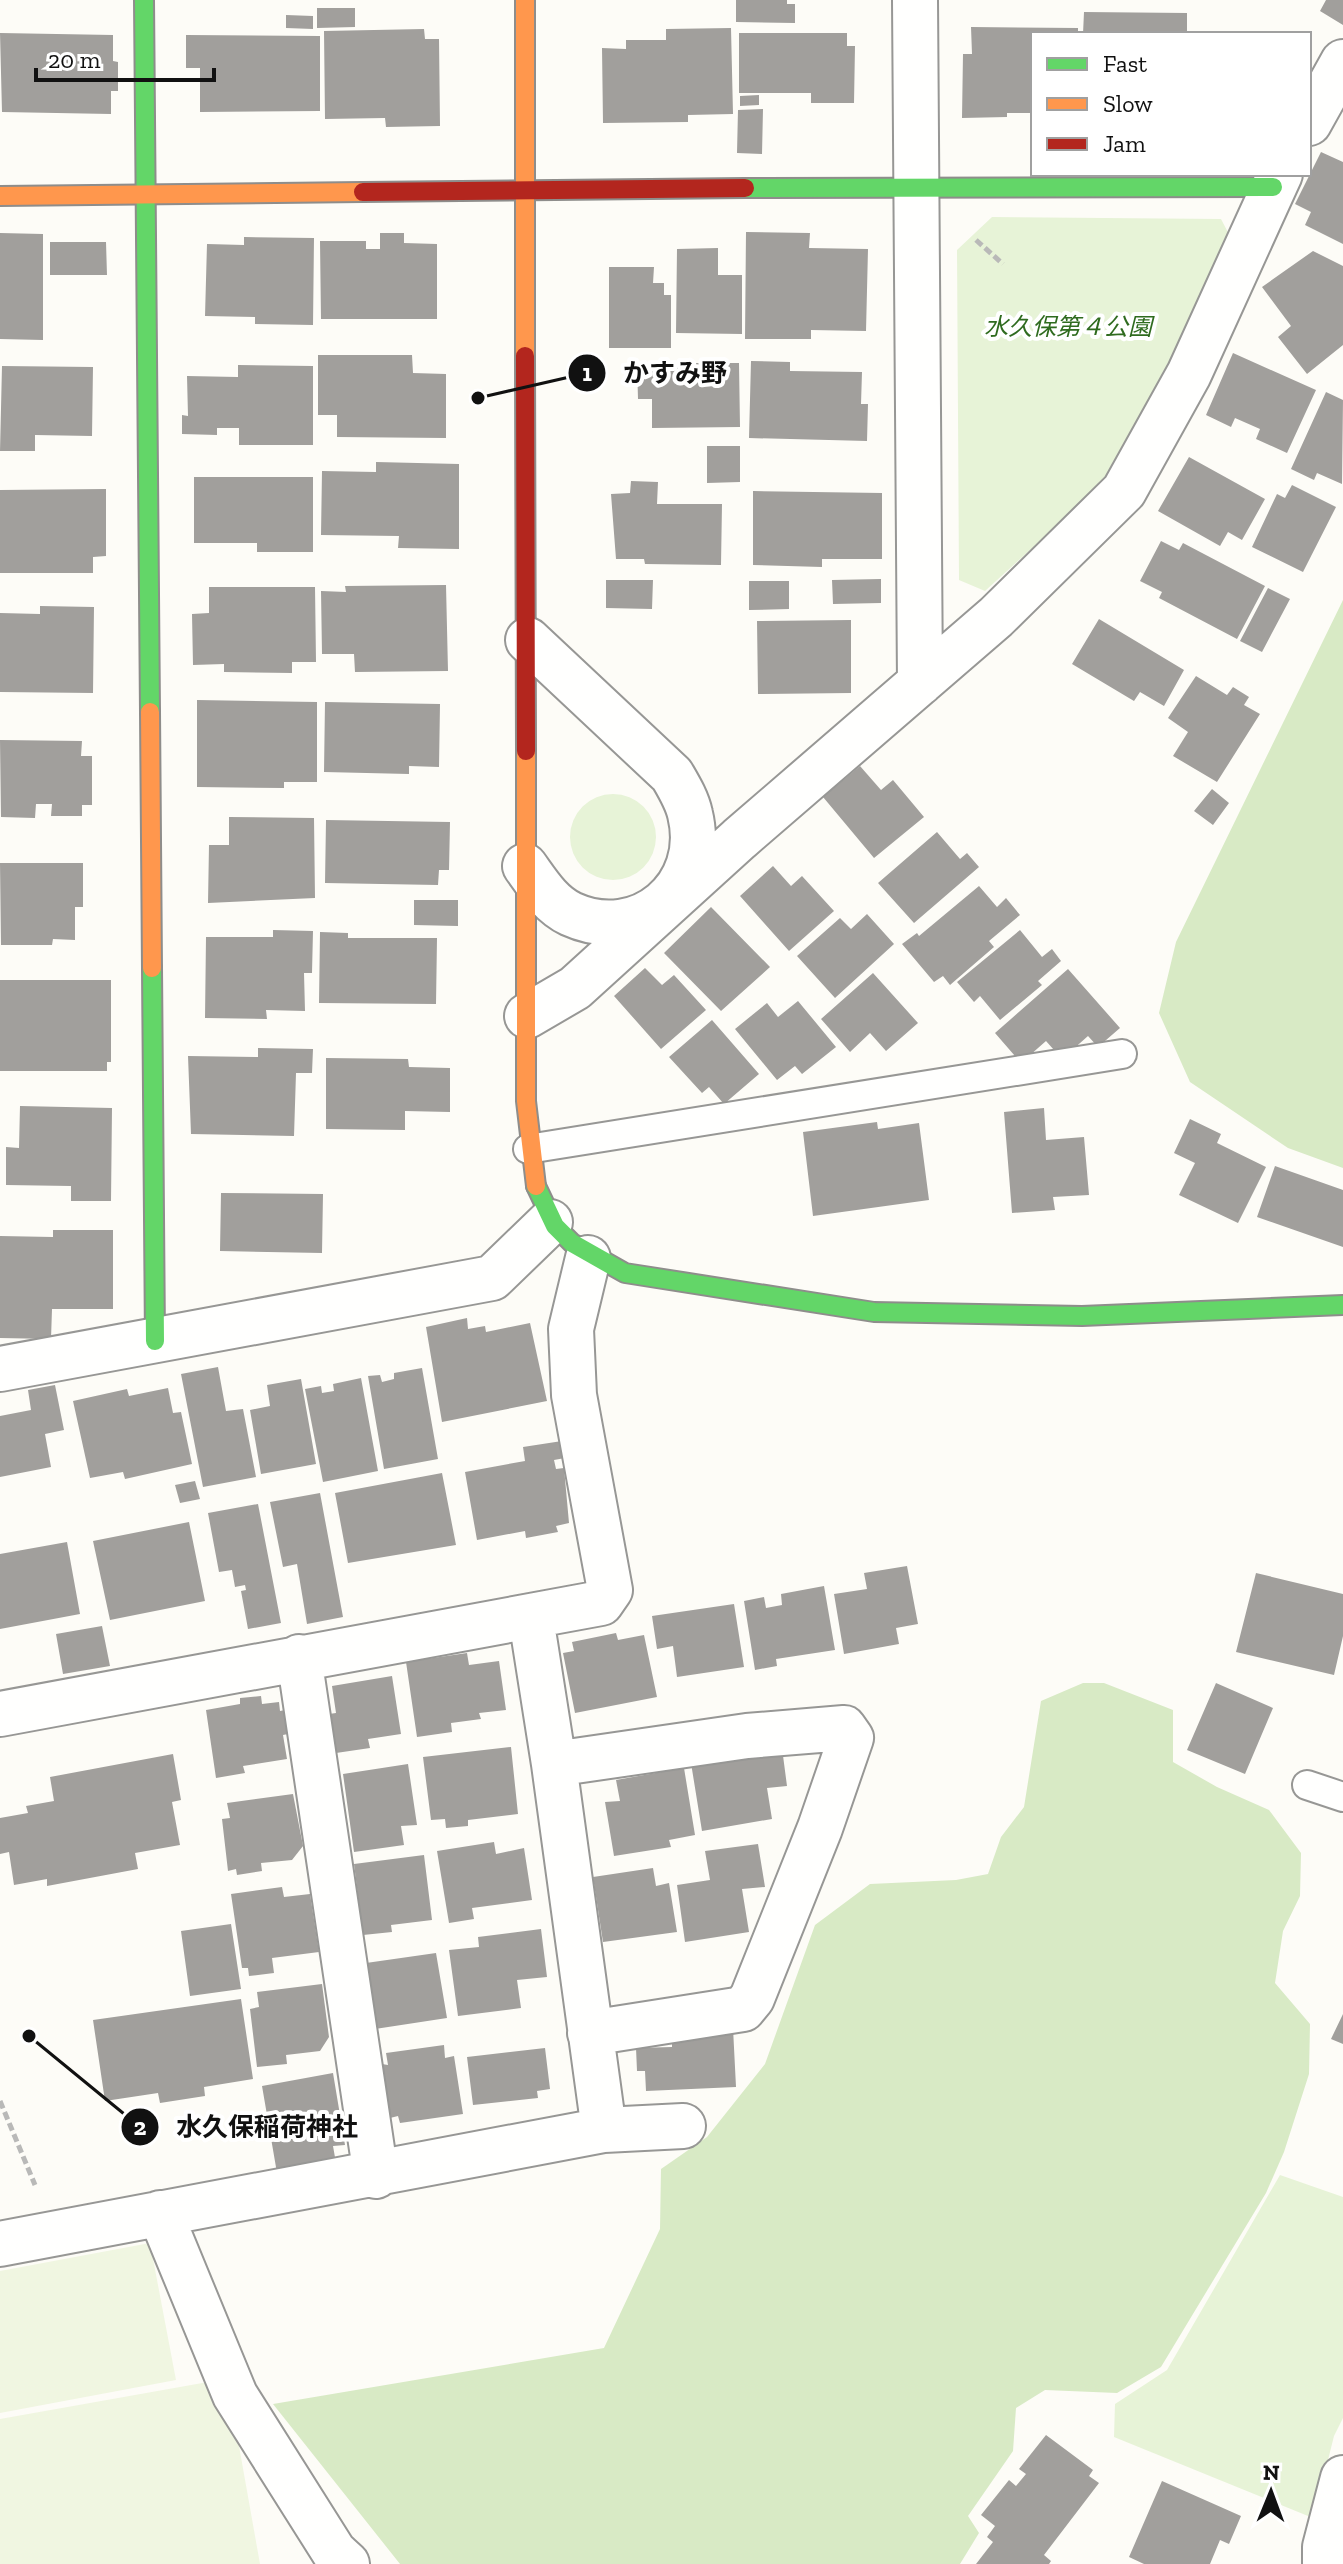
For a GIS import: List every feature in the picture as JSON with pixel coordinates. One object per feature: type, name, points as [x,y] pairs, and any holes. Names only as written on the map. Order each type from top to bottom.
[{"type":"street","points":[[144,0],[155,1341]]},
{"type":"street","points":[[525,0],[528,1149],[536,1190],[550,1222],[588,1258],[625,1273],[696,1287],[874,1312],[1082,1316],[1343,1305]]},
{"type":"street","points":[[915,0],[920,683]]},
{"type":"street","points":[[1311,119],[1343,62]]},
{"type":"street","points":[[0,196],[527,193],[1277,181],[1189,374],[1124,491],[996,617],[739,839],[575,988],[527,1016]]},
{"type":"street","points":[[528,640],[739,839]]},
{"type":"street","points":[[525,866],[544,894],[568,913],[597,923],[629,922],[663,907],[679,885],[692,846],[690,815],[672,775]]},
{"type":"street","points":[[0,1369],[492,1278],[550,1222]]},
{"type":"street","points":[[0,1714],[601,1603],[610,1590],[574,1395],[571,1329],[588,1258]]},
{"type":"street","points":[[531,1618],[604,2130]]},
{"type":"street","points":[[299,1657],[376,2176]]},
{"type":"street","points":[[554,1764],[747,1736],[844,1728],[851,1738],[815,1842],[752,1998],[743,2009],[590,2033]]},
{"type":"street","points":[[0,2244],[376,2176],[604,2130],[683,2126]]},
{"type":"street","points":[[160,2213],[235,2395],[334,2552],[347,2564]]},
{"type":"street","points":[[1325,2564],[1325,2547],[1343,2478]]},
{"type":"lane","points":[[528,1149],[1122,1054]]},
{"type":"lane","points":[[1307,1785],[1343,1797]]},
{"type":"path","points":[[0,2101],[55,2234]]},
{"type":"green space","name":"水久保第４公園","points":[[992,217],[1221,219],[1233,242],[1117,471],[985,591],[959,580],[957,250]]},
{"type":"green space","points":[[1343,600],[1343,1168],[1288,1148],[1190,1082],[1159,1013],[1176,942]]},
{"type":"green space","points":[[613,794],[637,801],[649,813],[656,837],[649,861],[637,873],[613,880],[589,873],[577,861],[570,837],[577,813],[589,801]]},
{"type":"green space","points":[[1083,1683],[1104,1683],[1173,1710],[1173,1762],[1217,1787],[1269,1810],[1301,1853],[1300,1896],[1283,1931],[1275,1983],[1310,2024],[1309,2074],[1284,2152],[1266,2193],[1161,2367],[1117,2393],[1045,2390],[1016,2408],[1013,2451],[968,2516],[979,2533],[960,2564],[400,2564],[273,2404],[604,2348],[660,2229],[661,2169],[707,2137],[765,2064],[815,1925],[870,1884],[956,1880],[988,1874],[1001,1837],[1024,1807],[1041,1701]]},
{"type":"green space","points":[[1280,2175],[1343,2197],[1343,2418],[1334,2436],[1315,2512],[1308,2516],[1114,2437],[1115,2404],[1167,2370]]},
{"type":"green space","points":[[150,2243],[176,2380],[0,2413],[0,2271]]},
{"type":"green space","points":[[208,2382],[239,2446],[260,2564],[0,2564],[0,2419]]},
{"type":"building","points":[[736,0],[787,0],[787,4],[795,4],[795,23],[736,22]]},
{"type":"building","points":[[1326,0],[1343,0],[1343,25],[1320,11]]},
{"type":"building","points":[[317,8],[355,8],[355,27],[317,28]]},
{"type":"building","points":[[1084,12],[1187,13],[1187,32],[1083,32]]},
{"type":"building","points":[[286,15],[313,16],[313,29],[286,28]]},
{"type":"building","points":[[971,27],[1078,28],[1078,32],[1031,32],[1031,113],[962,118],[963,54],[972,54]]},
{"type":"building","points":[[731,28],[733,114],[688,115],[688,122],[603,123],[602,48],[626,49],[626,40],[666,40],[666,29]]},
{"type":"building","points":[[424,29],[425,39],[439,39],[440,126],[386,127],[385,118],[325,119],[324,31]]},
{"type":"building","points":[[0,33],[113,35],[113,61],[118,62],[118,91],[111,91],[111,114],[2,112]]},
{"type":"building","points":[[739,33],[847,33],[847,46],[855,46],[854,103],[811,103],[811,93],[739,93]]},
{"type":"building","points":[[186,35],[320,36],[320,111],[200,112],[200,68],[186,68]]},
{"type":"building","points":[[759,95],[759,105],[740,106],[740,96]]},
{"type":"building","points":[[763,109],[762,154],[737,153],[738,110]]},
{"type":"building","points":[[1321,152],[1343,162],[1343,244],[1305,225],[1311,212],[1295,204]]},
{"type":"building","points":[[746,232],[810,233],[809,248],[868,249],[866,331],[811,330],[811,339],[745,339]]},
{"type":"building","points":[[0,233],[43,234],[43,340],[0,339]]},
{"type":"building","points":[[380,233],[404,233],[404,243],[437,244],[437,319],[321,319],[320,241],[366,241],[366,249],[380,249]]},
{"type":"building","points":[[244,237],[314,238],[313,325],[255,324],[255,317],[205,316],[207,244],[244,245]]},
{"type":"building","points":[[50,242],[106,242],[107,275],[50,275]]},
{"type":"building","points":[[718,248],[718,275],[742,275],[742,334],[676,333],[677,249]]},
{"type":"building","points":[[1313,251],[1343,266],[1343,345],[1307,374],[1278,337],[1291,326],[1262,287]]},
{"type":"building","points":[[609,267],[654,267],[653,283],[664,283],[664,295],[671,295],[671,348],[609,348]]},
{"type":"building","points":[[1233,353],[1316,390],[1287,453],[1256,439],[1260,429],[1235,418],[1231,427],[1206,415]]},
{"type":"building","points":[[318,355],[412,355],[413,373],[446,374],[446,438],[337,437],[337,415],[318,415]]},
{"type":"building","points":[[751,361],[790,362],[790,371],[862,372],[861,404],[868,404],[867,441],[749,438]]},
{"type":"building","points":[[637,363],[739,363],[740,427],[652,428],[652,399],[638,399]]},
{"type":"building","points":[[238,365],[313,366],[313,445],[239,445],[239,428],[217,428],[217,435],[182,434],[182,415],[188,416],[187,376],[238,377]]},
{"type":"building","points":[[2,366],[93,367],[92,436],[35,435],[35,451],[0,451]]},
{"type":"building","points":[[1326,392],[1343,400],[1342,484],[1317,473],[1314,480],[1291,469]]},
{"type":"building","points":[[707,446],[740,446],[740,482],[707,483]]},
{"type":"building","points":[[1189,457],[1265,499],[1242,540],[1228,532],[1220,546],[1158,511]]},
{"type":"building","points":[[376,462],[459,464],[459,549],[398,548],[399,536],[321,535],[322,471],[376,472]]},
{"type":"building","points":[[194,477],[313,477],[313,552],[257,552],[257,543],[194,543]]},
{"type":"building","points":[[631,481],[658,482],[657,504],[722,504],[721,565],[645,564],[644,559],[616,559],[611,494],[630,493]]},
{"type":"building","points":[[1292,485],[1336,507],[1303,572],[1252,547],[1277,494],[1285,498]]},
{"type":"building","points":[[106,489],[106,556],[93,557],[93,573],[0,573],[0,490]]},
{"type":"building","points":[[753,491],[882,493],[882,559],[822,559],[822,567],[753,565]]},
{"type":"building","points":[[1161,541],[1179,550],[1183,543],[1265,586],[1237,639],[1159,598],[1162,592],[1140,581]]},
{"type":"building","points":[[881,579],[881,603],[833,604],[832,580]]},
{"type":"building","points":[[606,580],[653,580],[652,609],[606,608]]},
{"type":"building","points":[[749,581],[789,581],[789,609],[749,610]]},
{"type":"building","points":[[446,585],[448,671],[355,672],[354,654],[322,654],[321,591],[346,592],[345,586]]},
{"type":"building","points":[[209,587],[315,587],[316,662],[292,662],[292,673],[224,672],[224,664],[193,665],[192,614],[209,613]]},
{"type":"building","points":[[1268,588],[1290,599],[1262,652],[1240,641]]},
{"type":"building","points":[[40,606],[94,607],[93,693],[0,692],[0,613],[40,614]]},
{"type":"building","points":[[1099,619],[1184,670],[1164,706],[1140,692],[1134,701],[1072,664]]},
{"type":"building","points":[[851,620],[851,693],[758,694],[757,621]]},
{"type":"building","points":[[1196,676],[1227,695],[1233,687],[1249,697],[1244,705],[1260,714],[1217,782],[1173,756],[1188,732],[1168,718]]},
{"type":"building","points":[[197,700],[317,702],[317,782],[284,782],[284,788],[197,787]]},
{"type":"building","points":[[325,702],[440,704],[439,767],[409,766],[409,774],[324,772]]},
{"type":"building","points":[[0,740],[82,741],[81,756],[92,756],[92,805],[82,805],[82,816],[51,816],[52,804],[36,804],[35,818],[1,817]]},
{"type":"building","points":[[860,766],[881,790],[893,780],[924,817],[874,858],[823,797]]},
{"type":"building","points":[[1212,789],[1229,803],[1213,825],[1194,811]]},
{"type":"building","points":[[229,817],[314,818],[315,898],[208,903],[209,845],[229,845]]},
{"type":"building","points":[[326,820],[450,822],[449,870],[439,870],[438,885],[325,883]]},
{"type":"building","points":[[937,832],[960,859],[967,853],[979,867],[914,923],[878,883]]},
{"type":"building","points":[[0,863],[83,863],[83,907],[75,907],[75,940],[53,939],[52,945],[1,945]]},
{"type":"building","points":[[773,866],[791,886],[802,876],[834,911],[789,951],[740,896]]},
{"type":"building","points":[[979,886],[997,907],[1006,898],[1020,915],[989,941],[994,947],[950,985],[943,976],[934,982],[902,944],[917,933],[919,936]]},
{"type":"building","points":[[414,900],[458,900],[458,926],[414,925]]},
{"type":"building","points":[[711,907],[770,967],[721,1011],[664,953]]},
{"type":"building","points":[[867,914],[894,944],[835,998],[797,956],[840,918],[851,929]]},
{"type":"building","points":[[273,930],[313,931],[312,973],[304,973],[305,1011],[266,1010],[267,1019],[205,1018],[206,937],[273,937]]},
{"type":"building","points":[[1020,930],[1042,957],[1052,949],[1061,961],[1038,981],[1042,985],[1000,1020],[980,996],[974,1002],[957,982]]},
{"type":"building","points":[[320,932],[348,933],[348,938],[437,938],[436,1004],[319,1003]]},
{"type":"building","points":[[645,968],[662,985],[674,975],[706,1010],[661,1049],[614,996]]},
{"type":"building","points":[[1068,969],[1120,1028],[1098,1047],[1088,1036],[1062,1059],[1046,1041],[1021,1063],[995,1033]]},
{"type":"building","points":[[873,973],[918,1023],[886,1051],[870,1033],[850,1052],[821,1019]]},
{"type":"building","points":[[0,980],[111,980],[111,1062],[107,1062],[107,1071],[0,1071]]},
{"type":"building","points":[[798,1001],[836,1047],[802,1074],[795,1066],[777,1080],[735,1029],[767,1003],[778,1017]]},
{"type":"building","points":[[712,1020],[759,1074],[724,1104],[709,1087],[702,1093],[669,1057]]},
{"type":"building","points":[[258,1048],[313,1049],[312,1073],[296,1073],[294,1136],[191,1134],[188,1056],[258,1057]]},
{"type":"building","points":[[326,1058],[408,1059],[409,1067],[450,1068],[450,1112],[405,1111],[405,1130],[326,1129]]},
{"type":"building","points":[[20,1106],[112,1108],[111,1201],[71,1201],[71,1186],[6,1185],[6,1147],[19,1148]]},
{"type":"building","points":[[1044,1108],[1046,1140],[1084,1137],[1089,1195],[1053,1197],[1055,1210],[1012,1213],[1004,1112]]},
{"type":"building","points":[[1190,1119],[1221,1134],[1217,1143],[1266,1167],[1238,1223],[1179,1195],[1195,1163],[1174,1153]]},
{"type":"building","points":[[877,1122],[878,1129],[919,1123],[929,1200],[813,1216],[803,1132]]},
{"type":"building","points":[[1275,1166],[1343,1190],[1343,1247],[1257,1217]]},
{"type":"building","points":[[221,1193],[323,1194],[322,1253],[220,1251]]},
{"type":"building","points":[[53,1230],[113,1230],[113,1309],[52,1309],[51,1339],[0,1338],[0,1236],[53,1237]]},
{"type":"building","points":[[467,1318],[468,1329],[485,1326],[486,1332],[530,1323],[547,1401],[442,1422],[426,1327]]},
{"type":"building","points":[[218,1367],[226,1411],[243,1409],[256,1477],[203,1487],[181,1374]]},
{"type":"building","points":[[422,1368],[438,1459],[384,1469],[368,1376],[380,1375],[382,1382],[394,1379],[394,1373]]},
{"type":"building","points":[[361,1378],[378,1471],[323,1482],[305,1389],[321,1386],[322,1393],[334,1391],[333,1384]]},
{"type":"building","points":[[301,1379],[316,1464],[261,1474],[250,1410],[270,1406],[267,1385]]},
{"type":"building","points":[[55,1385],[64,1430],[45,1434],[51,1467],[0,1477],[0,1416],[31,1410],[28,1390]]},
{"type":"building","points":[[168,1388],[173,1413],[181,1412],[192,1464],[125,1479],[123,1472],[90,1478],[73,1401],[127,1389],[129,1396]]},
{"type":"building","points":[[562,1441],[565,1458],[554,1460],[556,1469],[564,1468],[569,1523],[556,1526],[558,1532],[526,1538],[525,1531],[477,1540],[465,1472],[525,1461],[523,1447]]},
{"type":"building","points":[[442,1473],[456,1545],[348,1563],[335,1493]]},
{"type":"building","points":[[195,1481],[200,1499],[180,1503],[175,1485]]},
{"type":"building","points":[[320,1493],[343,1617],[307,1624],[297,1564],[283,1567],[270,1502]]},
{"type":"building","points":[[258,1504],[281,1623],[248,1629],[241,1591],[246,1590],[245,1585],[235,1587],[232,1570],[219,1572],[208,1513]]},
{"type":"building","points":[[189,1522],[205,1601],[110,1620],[93,1541]]},
{"type":"building","points":[[67,1542],[80,1614],[0,1629],[0,1554]]},
{"type":"building","points":[[907,1566],[918,1624],[896,1628],[899,1644],[844,1654],[834,1594],[867,1589],[864,1573]]},
{"type":"building","points":[[1256,1573],[1343,1594],[1343,1636],[1334,1675],[1236,1652]]},
{"type":"building","points":[[824,1586],[835,1650],[776,1659],[777,1666],[755,1670],[744,1601],[764,1597],[766,1608],[782,1605],[781,1594]]},
{"type":"building","points":[[734,1604],[744,1667],[677,1677],[673,1646],[657,1649],[652,1616]]},
{"type":"building","points":[[102,1626],[110,1666],[63,1674],[56,1634]]},
{"type":"building","points":[[616,1633],[618,1640],[644,1635],[657,1697],[575,1713],[563,1653],[574,1651],[572,1642]]},
{"type":"building","points":[[467,1653],[469,1665],[499,1661],[506,1710],[479,1713],[481,1719],[451,1723],[452,1732],[417,1737],[406,1662]]},
{"type":"building","points":[[392,1676],[401,1734],[368,1739],[370,1748],[336,1753],[329,1714],[336,1713],[332,1686]]},
{"type":"building","points":[[1216,1683],[1273,1708],[1245,1774],[1187,1750]]},
{"type":"building","points":[[261,1696],[262,1704],[279,1702],[280,1711],[285,1710],[288,1734],[283,1735],[287,1759],[243,1766],[245,1773],[216,1778],[206,1710],[240,1704],[240,1698]]},
{"type":"building","points":[[511,1747],[518,1814],[468,1820],[468,1826],[446,1828],[445,1819],[431,1820],[423,1757]]},
{"type":"building","points":[[782,1748],[787,1786],[767,1788],[772,1819],[702,1831],[691,1763]]},
{"type":"building","points":[[173,1754],[181,1800],[172,1802],[180,1845],[135,1853],[138,1869],[47,1886],[47,1879],[14,1885],[9,1852],[0,1854],[0,1818],[28,1813],[26,1806],[54,1801],[50,1777]]},
{"type":"building","points":[[408,1764],[417,1825],[401,1826],[404,1845],[354,1852],[343,1774]]},
{"type":"building","points":[[684,1768],[695,1835],[669,1840],[671,1847],[614,1856],[605,1802],[620,1801],[616,1780]]},
{"type":"building","points":[[293,1794],[303,1846],[292,1860],[261,1863],[262,1871],[237,1875],[236,1869],[228,1871],[222,1819],[230,1818],[227,1803]]},
{"type":"building","points":[[494,1842],[496,1854],[524,1848],[532,1900],[472,1908],[474,1919],[449,1923],[437,1851]]},
{"type":"building","points":[[758,1844],[765,1887],[742,1889],[749,1932],[685,1942],[677,1885],[710,1880],[705,1851]]},
{"type":"building","points":[[424,1855],[432,1920],[391,1925],[392,1932],[363,1935],[354,1864]]},
{"type":"building","points":[[653,1868],[656,1886],[669,1883],[677,1932],[603,1942],[593,1877]]},
{"type":"building","points":[[282,1887],[284,1897],[310,1894],[319,1952],[272,1958],[274,1973],[249,1976],[248,1968],[242,1968],[231,1894]]},
{"type":"building","points":[[231,1924],[241,1989],[190,1996],[181,1931]]},
{"type":"building","points":[[541,1929],[547,1977],[517,1980],[521,2008],[458,2016],[449,1950],[479,1947],[478,1937]]},
{"type":"building","points":[[436,1953],[447,2018],[375,2029],[366,1963]]},
{"type":"building","points":[[322,1984],[329,2037],[320,2051],[286,2055],[287,2064],[257,2067],[250,2009],[259,2007],[257,1992]]},
{"type":"building","points":[[241,1999],[253,2079],[204,2087],[205,2096],[160,2103],[158,2093],[105,2101],[93,2020]]},
{"type":"building","points":[[1343,2014],[1343,2044],[1331,2039]]},
{"type":"building","points":[[733,2028],[736,2087],[646,2091],[645,2071],[637,2071],[636,2048],[672,2047],[672,2030]]},
{"type":"building","points":[[444,2045],[445,2058],[454,2056],[463,2114],[400,2123],[398,2116],[390,2118],[382,2064],[388,2065],[386,2053]]},
{"type":"building","points":[[545,2048],[550,2089],[537,2091],[538,2098],[473,2105],[467,2057]]},
{"type":"building","points":[[333,2073],[345,2145],[333,2146],[336,2163],[277,2173],[262,2086]]},
{"type":"building","points":[[1046,2435],[1093,2470],[1089,2476],[1099,2483],[1044,2555],[1051,2561],[1049,2564],[976,2564],[993,2542],[987,2537],[995,2526],[981,2515],[1009,2480],[1016,2486],[1026,2474],[1019,2469]]},
{"type":"building","points":[[1162,2481],[1241,2516],[1229,2544],[1220,2540],[1210,2564],[1144,2564],[1129,2557]]},
{"type":"traffic: fast","points":[[144,0],[150,712]]},
{"type":"traffic: fast","points":[[745,188],[1273,187]]},
{"type":"traffic: fast","points":[[152,968],[155,1341]]},
{"type":"traffic: fast","points":[[536,1186],[555,1226],[572,1243],[625,1273],[874,1312],[1082,1316],[1343,1305]]},
{"type":"traffic: slow","points":[[525,0],[525,356]]},
{"type":"traffic: slow","points":[[0,196],[363,192]]},
{"type":"traffic: slow","points":[[150,712],[152,968]]},
{"type":"traffic: slow","points":[[526,751],[526,1101],[536,1186]]},
{"type":"traffic: jam","points":[[363,192],[745,188]]},
{"type":"traffic: jam","points":[[525,356],[526,751]]},
{"type":"place","name":"かすみ野","points":[[478,398]]},
{"type":"place","name":"水久保稲荷神社","points":[[29,2036]]}]
